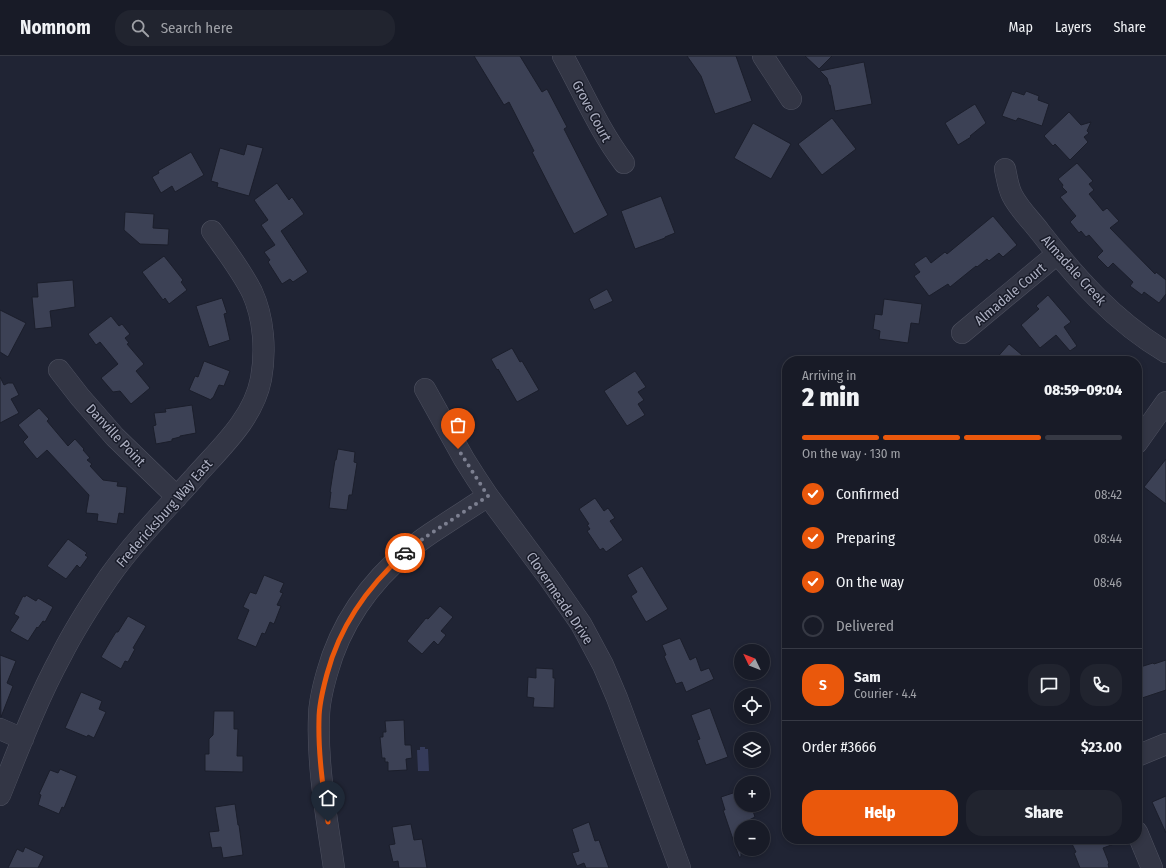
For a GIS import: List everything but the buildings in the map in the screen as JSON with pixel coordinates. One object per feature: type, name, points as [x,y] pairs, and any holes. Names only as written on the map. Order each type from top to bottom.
[{"type":"street","name":"Grove Court","points":[[563,56],[600,128],[624,164]]},
{"type":"street","points":[[763,56],[791,99]]},
{"type":"street","name":"Almadale Creek","points":[[1005,168],[1010,190],[1016,202],[1058,254],[1099,300],[1113,313],[1140,335],[1166,352]]},
{"type":"street","name":"Fredericksburg Way East","points":[[0,795],[23,738],[60,656],[84,615],[110,576],[132,548],[241,424],[256,397],[263,368],[264,347],[261,323],[256,303],[242,275],[212,231]]},
{"type":"street","name":"Almadale Court","points":[[962,333],[1058,254]]},
{"type":"street","name":"Danville Point","points":[[59,370],[80,397],[116,437],[177,496]]},
{"type":"street","name":"Clovermeade Drive","points":[[425,389],[464,460],[488,496],[581,624],[603,665],[617,698],[680,868]]},
{"type":"street","points":[[1142,436],[1166,402]]},
{"type":"street","points":[[334,868],[322,775],[319,743],[319,718],[322,692],[338,641],[348,621],[363,598],[398,559],[424,538],[488,496]]},
{"type":"street","points":[[0,729],[23,738]]},
{"type":"street","points":[[1142,754],[1166,744]]},
{"type":"street","points":[[1142,844],[1152,868]]},
{"type":"water","points":[[420,747],[425,747],[425,749],[428,749],[429,771],[418,771],[417,750],[420,750]]},
{"type":"way so far","points":[[405,553],[424,538],[488,496],[458,449]]},
{"type":"route","points":[[328,822],[321,772],[319,718],[320,701],[330,663],[338,641],[354,611],[387,569],[405,553]]}]
